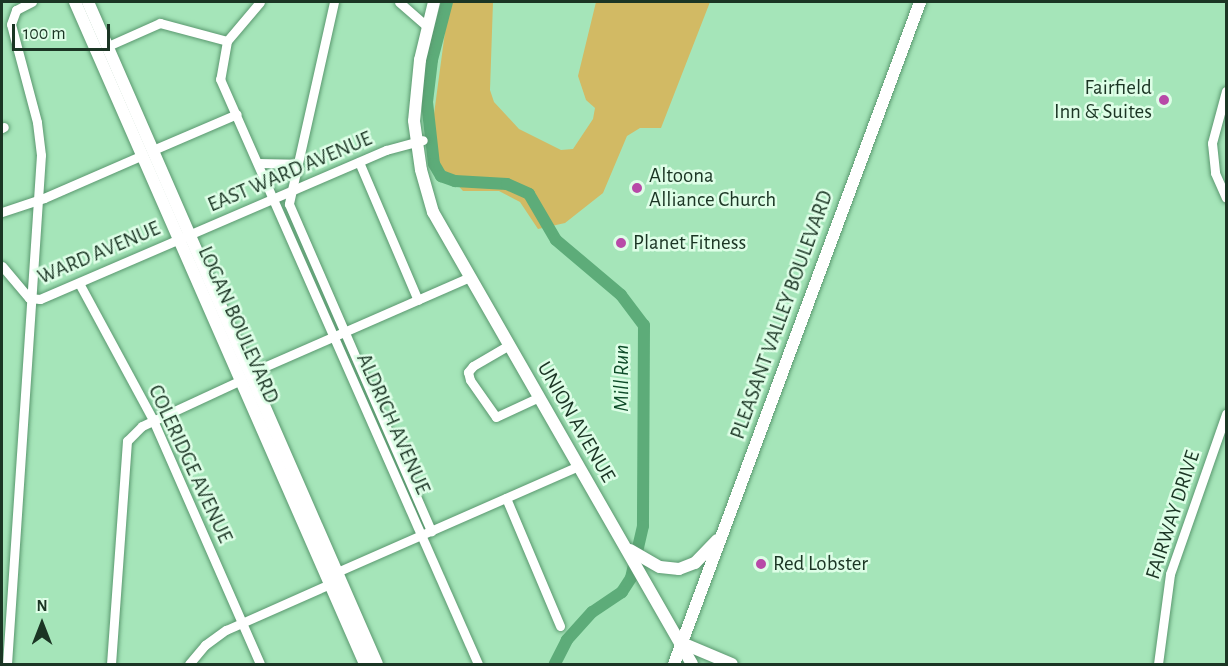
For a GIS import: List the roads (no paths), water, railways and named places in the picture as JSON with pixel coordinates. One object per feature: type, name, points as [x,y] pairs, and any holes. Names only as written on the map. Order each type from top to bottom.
[{"type":"main road","name":"LOGAN BOULEVARD","points":[[75,2],[148,153],[185,236],[365,664]]},
{"type":"main road","name":"LOGAN BOULEVARD","points":[[88,2],[108,46],[148,153]]},
{"type":"main road","name":"PLEASANT VALLEY BOULEVARD","points":[[674,664],[920,2]]},
{"type":"main road","name":"UNION AVENUE","points":[[431,3],[417,96],[419,141],[440,220],[539,397],[629,551],[641,565],[693,664]]},
{"type":"main road","name":"LOGAN BOULEVARD","points":[[246,377],[337,572],[377,664]]},
{"type":"main road","points":[[641,565],[687,567],[702,557],[722,535]]},
{"type":"main road","points":[[682,643],[732,664]]},
{"type":"street","points":[[7,664],[33,299],[40,139],[11,24],[16,10],[32,2]]},
{"type":"street","points":[[108,46],[160,23],[227,41],[260,2]]},
{"type":"street","points":[[291,190],[334,2]]},
{"type":"street","points":[[399,2],[427,26]]},
{"type":"street","name":"ALDRICH AVENUE","points":[[227,41],[219,71],[274,198],[340,334]]},
{"type":"street","points":[[1227,91],[1212,143],[1215,173],[1227,198]]},
{"type":"street","points":[[2,212],[39,200],[237,114]]},
{"type":"street","name":"EAST WARD AVENUE","points":[[185,236],[359,162],[419,141]]},
{"type":"street","points":[[359,162],[418,300]]},
{"type":"street","points":[[258,163],[297,164]]},
{"type":"street","name":"ALDRICH AVENUE","points":[[291,190],[289,204],[340,334],[426,533],[475,662]]},
{"type":"street","name":"WARD AVENUE","points":[[33,299],[80,283],[185,236]]},
{"type":"street","points":[[2,266],[33,299]]},
{"type":"street","points":[[111,664],[124,451],[131,434],[153,420],[470,277]]},
{"type":"street","name":"COLERIDGE AVENUE","points":[[80,283],[153,420],[260,664]]},
{"type":"street","points":[[509,345],[473,366],[468,372],[470,380],[496,417],[539,397]]},
{"type":"street","name":"FAIRWAY DRIVE","points":[[1158,664],[1170,574],[1227,414]]},
{"type":"street","points":[[337,572],[579,465]]},
{"type":"street","points":[[506,498],[560,626]]},
{"type":"street","points":[[189,664],[214,637],[241,622],[330,584]]},
{"type":"waterway","name":"Mill Run","points":[[447,2],[432,60],[427,102],[434,164],[441,176],[455,181],[507,184],[529,194],[556,240],[621,295],[644,325],[643,526],[631,578],[622,592],[592,612],[567,640],[555,664]]},
{"type":"place","name":"Fairfield Inn & Suites","points":[[1164,100]]},
{"type":"place","name":"Altoona Alliance Church","points":[[637,188]]},
{"type":"place","name":"Planet Fitness","points":[[621,243]]},
{"type":"place","name":"Red Lobster","points":[[761,564]]}]
